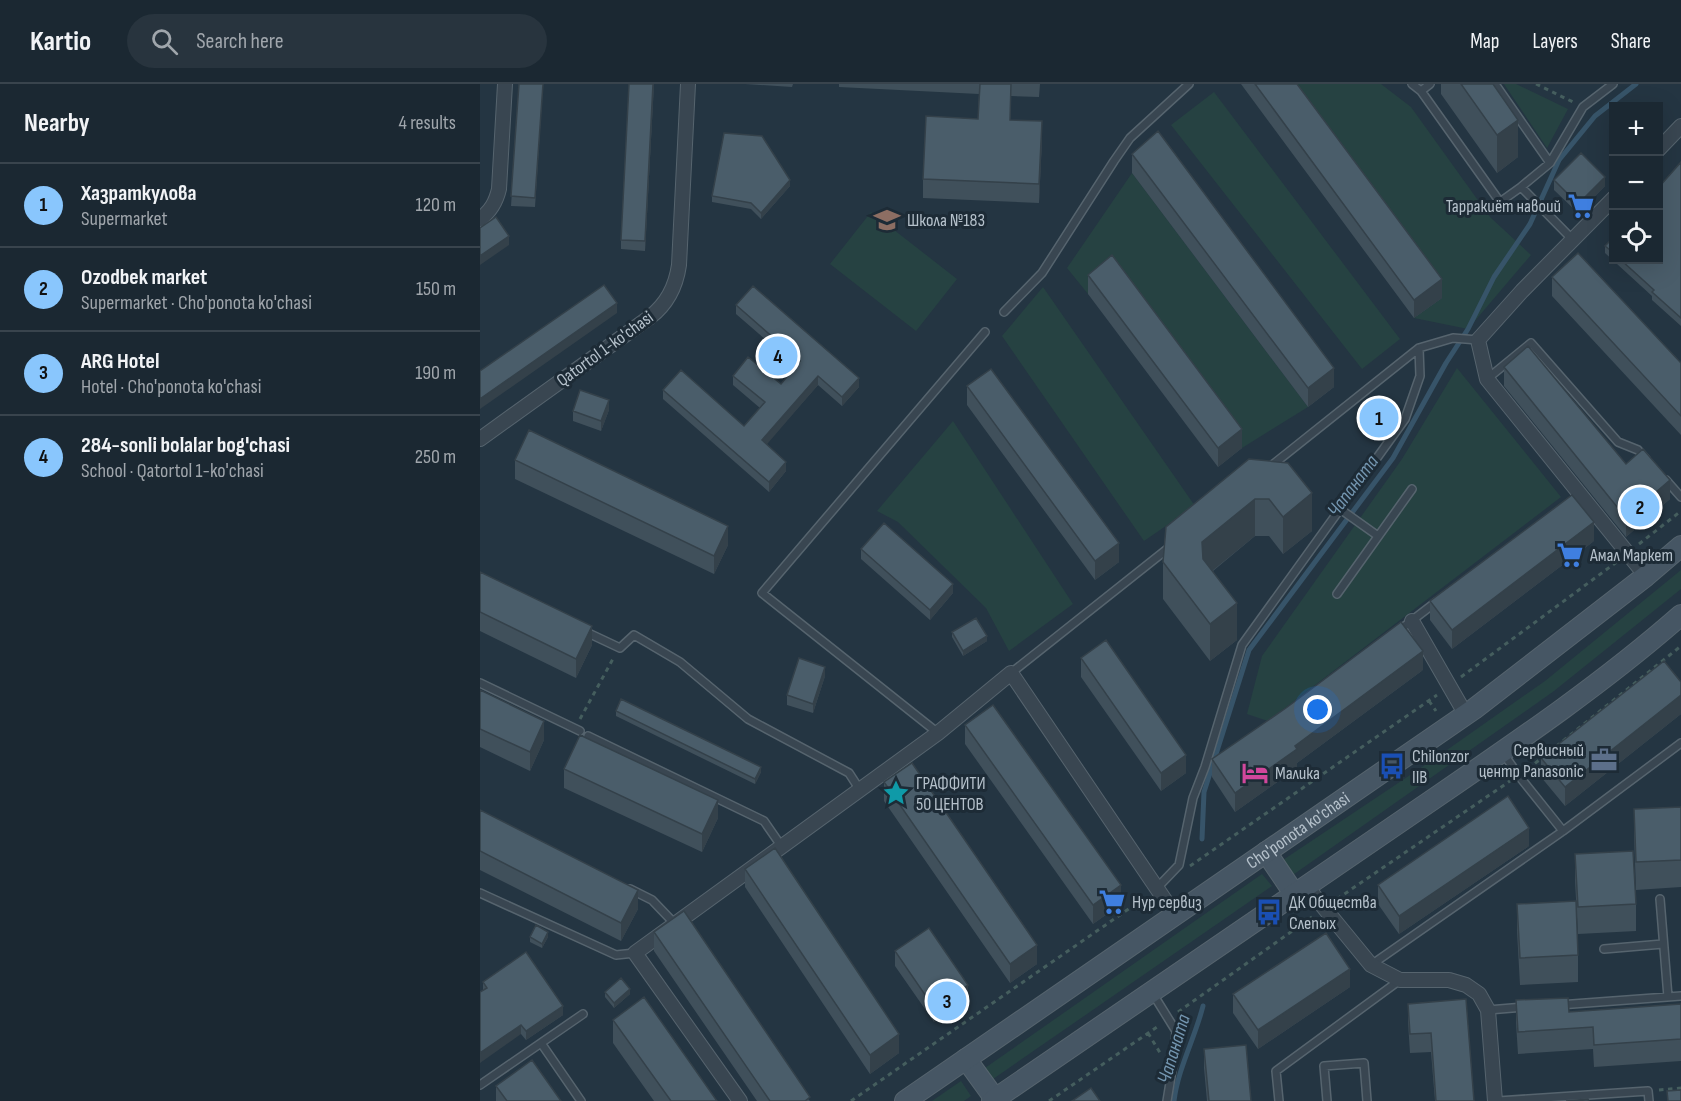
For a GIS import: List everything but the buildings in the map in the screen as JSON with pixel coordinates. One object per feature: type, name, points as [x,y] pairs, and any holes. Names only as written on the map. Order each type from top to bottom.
[{"type":"main road","name":"Cho'ponota ko'chasi","points":[[905,1101],[1466,715],[1646,576],[1681,546]]},
{"type":"main road","points":[[966,1059],[993,1100],[1301,891],[1502,751],[1653,640],[1681,615]]},
{"type":"main road","points":[[1266,852],[1301,891]]},
{"type":"street","points":[[480,219],[492,208],[499,189],[505,84]]},
{"type":"street","name":"Qatortol 1-ko'chasi","points":[[480,440],[650,317],[664,303],[673,287],[679,265],[688,84]]},
{"type":"street","points":[[1663,146],[1681,126]]},
{"type":"street","points":[[1609,203],[1522,291],[1478,340],[1486,379],[1575,497],[1646,576]]},
{"type":"street","points":[[1412,621],[1466,715]]},
{"type":"street","points":[[740,1101],[635,953],[938,733],[1011,673],[1175,915]]},
{"type":"street","points":[[1301,891],[1324,908],[1371,965],[1400,980],[1449,980],[1466,985],[1479,994],[1488,1010],[1496,1101]]},
{"type":"lane","points":[[1004,312],[1042,273],[1130,138],[1190,84]]},
{"type":"lane","points":[[1412,84],[1421,91],[1500,202],[1550,163],[1583,106],[1613,84]]},
{"type":"lane","points":[[1421,91],[1430,84]]},
{"type":"lane","points":[[1495,84],[1550,163]]},
{"type":"lane","points":[[1521,187],[1573,240]]},
{"type":"lane","points":[[938,733],[762,593],[985,332]]},
{"type":"lane","points":[[1263,472],[1419,348],[1453,338],[1478,340]]},
{"type":"lane","points":[[1486,379],[1531,343],[1618,442],[1638,450],[1652,466]]},
{"type":"lane","points":[[1157,888],[1179,865],[1193,798],[1205,767],[1242,645],[1341,511],[1405,419],[1420,376],[1419,348]]},
{"type":"lane","points":[[1659,473],[1681,497]]},
{"type":"lane","points":[[1337,594],[1412,489]]},
{"type":"lane","points":[[1341,511],[1378,536]]},
{"type":"lane","points":[[1011,673],[1175,543]]},
{"type":"lane","points":[[1393,635],[1440,600]]},
{"type":"lane","points":[[578,628],[620,648],[634,635],[680,662],[748,719],[849,773],[860,790]]},
{"type":"lane","points":[[480,683],[577,730]]},
{"type":"lane","points":[[588,736],[764,821],[782,847]]},
{"type":"lane","points":[[1371,965],[1563,831],[1681,743]]},
{"type":"lane","points":[[1502,751],[1563,831]]},
{"type":"lane","points":[[620,884],[652,900],[675,924]]},
{"type":"lane","points":[[480,893],[616,955],[635,953]]},
{"type":"lane","points":[[1660,899],[1668,997]]},
{"type":"lane","points":[[1604,948],[1663,944]]},
{"type":"lane","points":[[1278,1101],[1276,1071],[1400,980]]},
{"type":"lane","points":[[1152,992],[1176,1030],[1167,1101]]},
{"type":"lane","points":[[1555,1005],[1681,996]]},
{"type":"lane","points":[[1488,1010],[1533,1006]]},
{"type":"lane","points":[[480,1085],[583,1014]]},
{"type":"lane","points":[[541,1043],[581,1101]]},
{"type":"lane","points":[[1327,1101],[1324,1066],[1364,1063],[1367,1101]]},
{"type":"lane","points":[[1496,1101],[1648,1091],[1648,1101]]},
{"type":"path","points":[[1536,84],[1583,106]]},
{"type":"path","points":[[1186,868],[1429,701],[1628,554],[1681,511]]},
{"type":"path","points":[[1049,1101],[1324,908],[1519,776],[1681,646]]},
{"type":"path","points":[[577,730],[607,666],[620,648]]},
{"type":"path","points":[[1429,701],[1436,711]]},
{"type":"path","points":[[1486,786],[1491,793]]},
{"type":"path","points":[[851,1101],[1157,888]]},
{"type":"path","points":[[1148,1033],[1165,1063]]},
{"type":"path","points":[[1648,1091],[1681,1088]]},
{"type":"path","points":[[858,1096],[862,1101]]},
{"type":"green space","points":[[1283,84],[1381,84],[1411,107],[1490,217],[1531,255],[1468,329],[1414,318],[1442,298]]},
{"type":"green space","points":[[1504,84],[1516,84],[1568,109],[1547,148]]},
{"type":"green space","points":[[1214,92],[1400,339],[1362,369],[1171,125]]},
{"type":"green space","points":[[1132,173],[1308,407],[1242,448],[1112,274],[1088,294],[1067,268]]},
{"type":"green space","points":[[871,212],[957,279],[916,331],[830,264]]},
{"type":"green space","points":[[1043,287],[1195,506],[1144,541],[1002,336]]},
{"type":"green space","points":[[1457,368],[1561,497],[1268,721],[1247,714],[1262,656],[1402,459]]},
{"type":"green space","points":[[953,421],[1073,604],[1009,651],[986,608],[898,522],[877,511]]},
{"type":"green space","points":[[1681,570],[1681,589],[1554,691],[1290,877],[1280,862],[1437,757],[1545,681]]},
{"type":"green space","points":[[1262,874],[1272,886],[993,1079],[985,1068]]},
{"type":"green space","points":[[961,1081],[971,1096],[964,1101],[932,1101]]},
{"type":"waterway","name":"Чапаната","points":[[1202,839],[1204,792],[1249,650],[1393,458],[1446,363],[1468,329],[1494,277],[1530,224],[1559,160],[1595,116],[1636,84]]},
{"type":"waterway","name":"Чапаната","points":[[1174,1101],[1179,1077],[1203,1006]]},
{"type":"place","name":"Тарракиёт навоий","points":[[1581,206]]},
{"type":"place","name":"Школа №183","points":[[887,220]]},
{"type":"place","name":"284-sonli bolalar bog'chasi","points":[[778,356]]},
{"type":"place","name":"Хазраткулова","points":[[1379,418]]},
{"type":"place","name":"Ozodbek market","points":[[1640,507]]},
{"type":"place","name":"Амал Маркет","points":[[1570,555]]},
{"type":"place","name":"Сервисный центр Panasonic","points":[[1604,760]]},
{"type":"place","name":"Chilonzor IIB","points":[[1392,766]]},
{"type":"place","name":"Малика","points":[[1255,773]]},
{"type":"place","name":"ГРАФФИТИ 50 ЦЕНТОВ","points":[[896,793]]},
{"type":"place","name":"Нур сервиз","points":[[1112,902]]},
{"type":"place","name":"ДК Общества Слепых","points":[[1269,912]]},
{"type":"place","name":"ARG Hotel","points":[[947,1001]]}]
